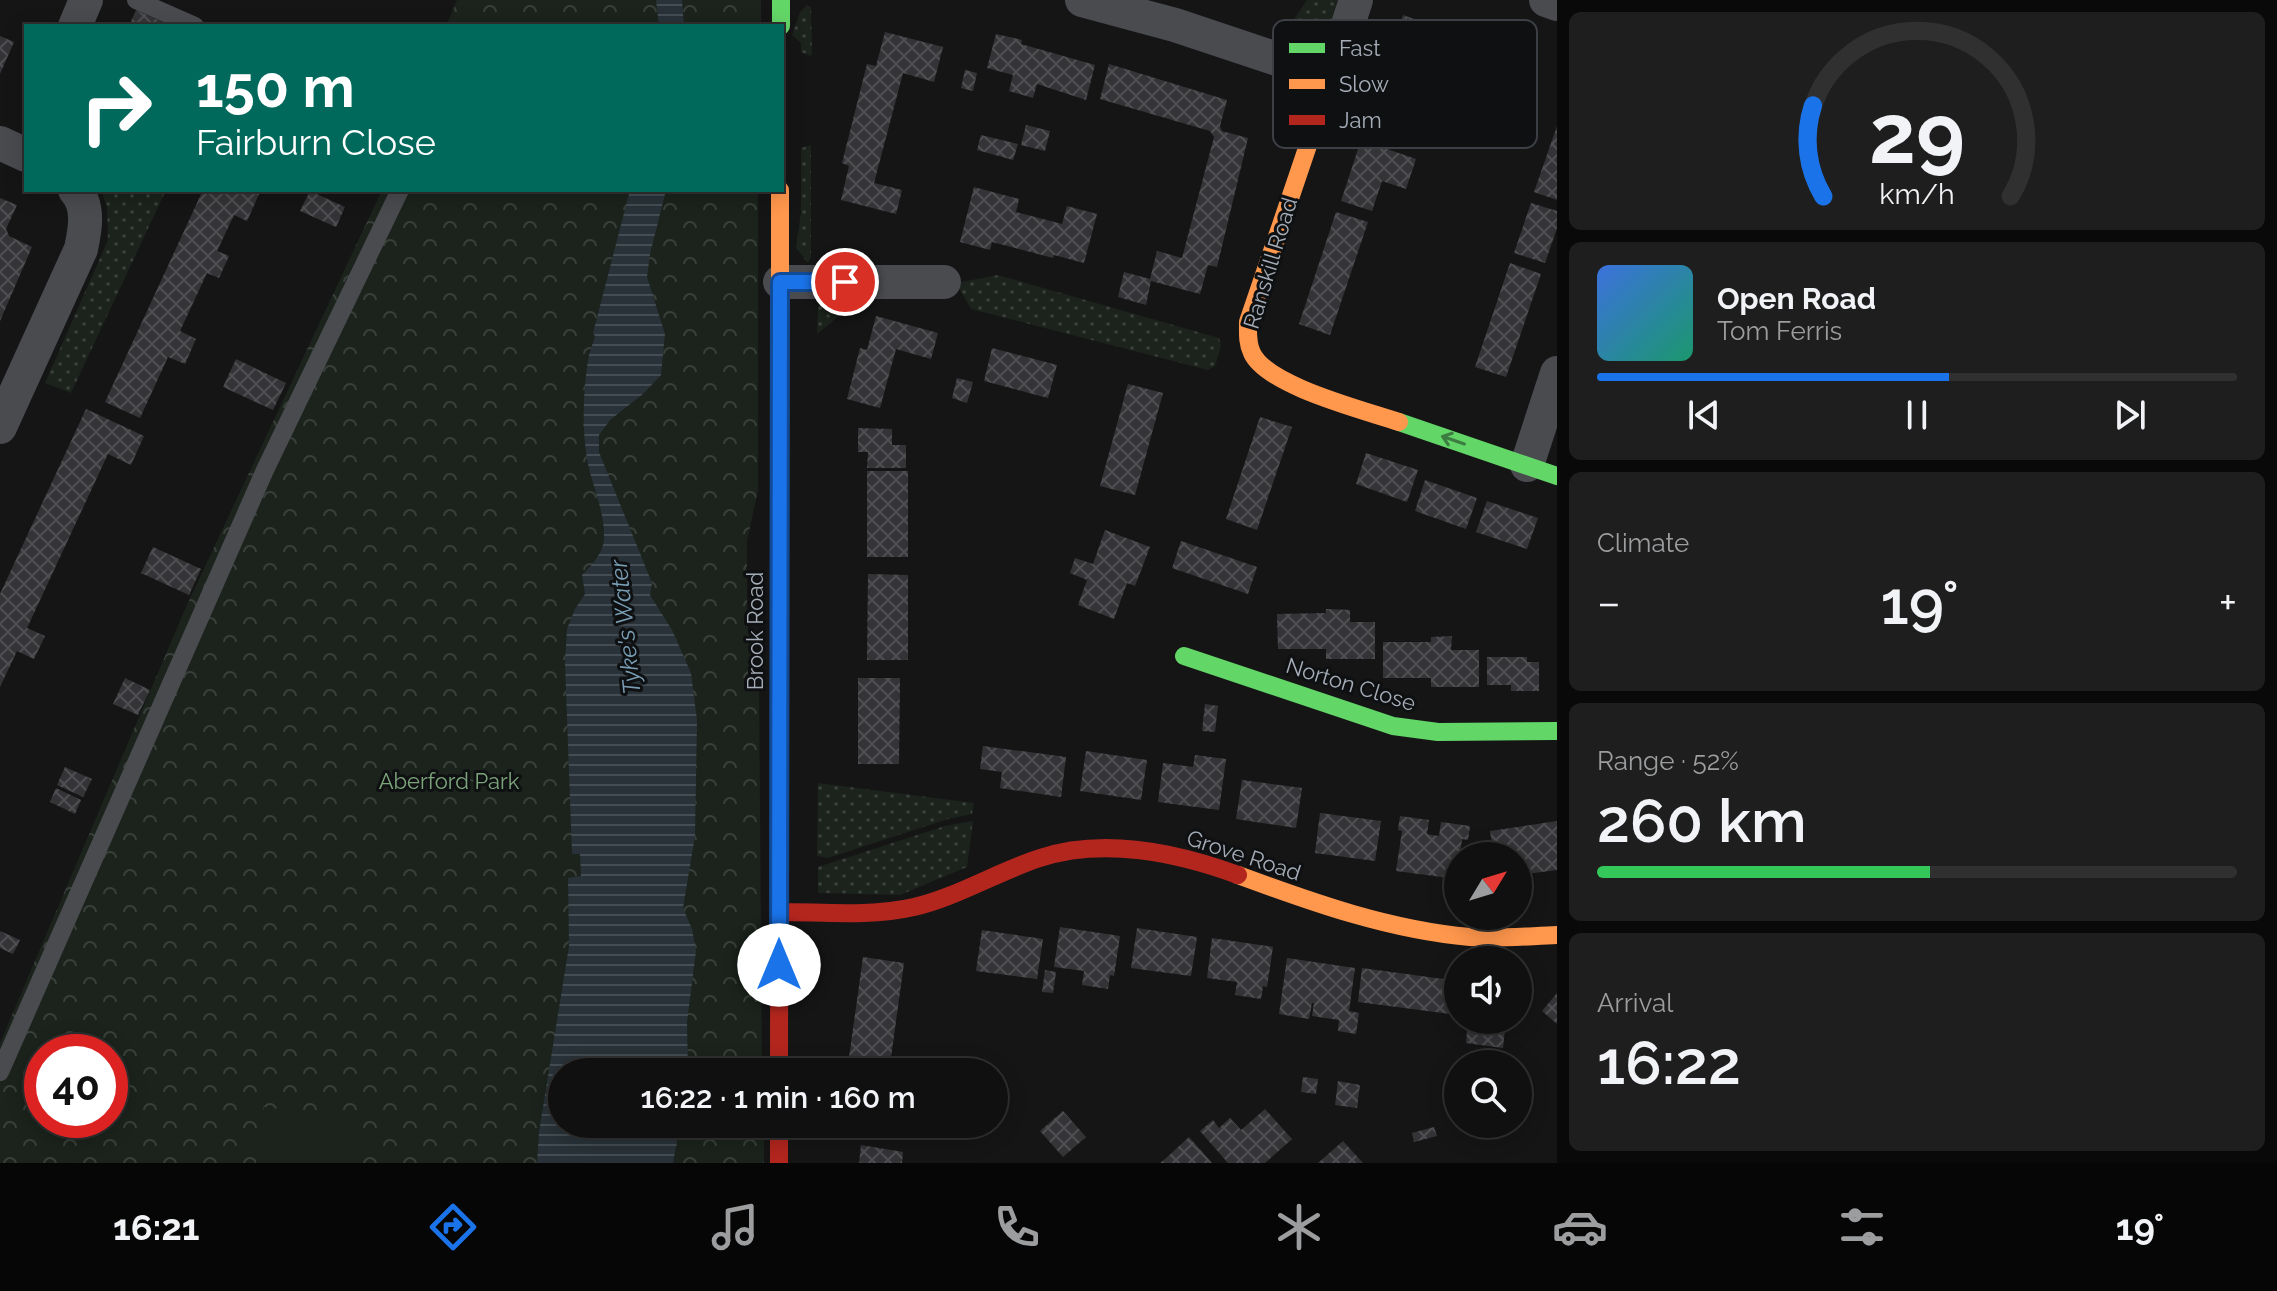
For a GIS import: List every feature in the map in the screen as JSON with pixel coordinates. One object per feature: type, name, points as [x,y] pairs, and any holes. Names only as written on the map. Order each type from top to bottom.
[{"type":"street","points":[[76,24],[86,0]]},
{"type":"street","points":[[781,0],[781,24]]},
{"type":"street","points":[[1082,0],[1175,25],[1273,58]]},
{"type":"street","points":[[1349,20],[1356,0]]},
{"type":"street","points":[[1546,0],[1557,4]]},
{"type":"street","name":"Ranskill Road","points":[[1307,148],[1248,322],[1246,342],[1254,359],[1289,384],[1542,470],[1557,373]]},
{"type":"street","points":[[0,427],[81,249],[86,223],[81,196],[77,192]]},
{"type":"street","name":"Brook Road","points":[[779,1058],[780,192]]},
{"type":"street","points":[[780,282],[944,282]]},
{"type":"street","name":"Norton Close","points":[[1184,656],[1393,726],[1438,732],[1557,731]]},
{"type":"street","name":"Grove Road","points":[[779,912],[890,911],[916,907],[1042,857],[1093,849],[1142,851],[1202,862],[1314,903],[1418,930],[1473,937],[1557,935]]},
{"type":"street","points":[[779,1138],[779,1163]]},
{"type":"lane","points":[[136,0],[190,24]]},
{"type":"lane","points":[[0,1072],[265,470],[399,192]]},
{"type":"green space","points":[[457,0],[761,0],[761,24],[447,24]]},
{"type":"green space","points":[[1307,0],[1344,0],[1338,20],[1294,20]]},
{"type":"green space","points":[[807,5],[811,7],[810,56],[801,52],[801,43],[792,35],[800,12]]},
{"type":"green space","points":[[811,145],[811,258],[808,263],[796,248],[801,212],[801,148]]},
{"type":"green space","points":[[102,192],[165,192],[71,393],[45,383],[108,240],[107,207]]},
{"type":"green space","name":"Aberford Park","points":[[381,192],[758,192],[758,490],[747,541],[747,625],[759,682],[762,1058],[548,1058],[548,1138],[764,1138],[764,1163],[0,1163],[0,1043],[186,607]]},
{"type":"green space","points":[[998,275],[1219,338],[1221,346],[1215,366],[1208,370],[971,309],[956,283]]},
{"type":"green space","points":[[827,301],[858,301],[817,334],[818,307]]},
{"type":"green space","points":[[818,783],[974,803],[972,814],[828,858],[817,856]]},
{"type":"green space","points":[[973,821],[967,867],[900,895],[818,893],[818,867],[945,826]]},
{"type":"green space","points":[[264,1107],[362,1121],[357,1163],[256,1163]]},
{"type":"water","points":[[656,0],[682,0],[684,24],[659,24]]},
{"type":"water","name":"Tyke's Water","points":[[629,192],[666,192],[647,277],[665,334],[661,375],[610,420],[599,435],[599,452],[652,583],[650,595],[672,630],[691,673],[697,720],[695,836],[683,908],[692,929],[696,951],[687,1022],[688,1058],[551,1058],[569,946],[568,878],[581,876],[580,854],[572,854],[565,663],[567,629],[585,594],[582,575],[599,554],[604,539],[585,447],[585,384],[595,336],[593,333]]},
{"type":"water","points":[[548,1076],[548,1138],[677,1138],[673,1163],[537,1163]]},
{"type":"building","points":[[136,10],[165,23],[165,24],[130,24]]},
{"type":"building","points":[[885,32],[943,47],[934,82],[903,73],[874,183],[902,190],[896,214],[841,200],[849,166],[842,163],[867,64],[876,66]]},
{"type":"building","points":[[996,34],[1095,65],[1086,100],[1037,84],[1033,98],[1009,91],[1013,75],[987,68]]},
{"type":"building","points":[[0,36],[14,42],[0,74]]},
{"type":"building","points":[[1109,64],[1227,100],[1220,126],[1222,131],[1248,138],[1217,267],[1208,265],[1200,294],[1151,281],[1146,305],[1118,297],[1124,272],[1150,279],[1157,251],[1182,258],[1214,137],[1210,131],[1100,99]]},
{"type":"building","points":[[965,70],[977,73],[973,91],[961,88]]},
{"type":"building","points":[[1026,125],[1050,131],[1045,151],[1021,145]]},
{"type":"building","points":[[1557,126],[1557,200],[1534,192]]},
{"type":"building","points":[[981,135],[1018,144],[1013,160],[977,150]]},
{"type":"building","points":[[1358,148],[1384,148],[1416,159],[1406,189],[1382,181],[1372,211],[1341,201]]},
{"type":"building","points":[[974,187],[1019,199],[1016,212],[1062,224],[1067,206],[1097,214],[1084,263],[992,242],[990,250],[960,242]]},
{"type":"building","points":[[202,192],[260,192],[247,221],[234,215],[217,251],[229,256],[219,278],[207,273],[180,331],[196,339],[185,364],[168,357],[140,418],[105,402]]},
{"type":"building","points":[[310,192],[345,207],[336,227],[300,211]]},
{"type":"building","points":[[0,198],[17,205],[6,229],[9,236],[32,247],[0,321]]},
{"type":"building","points":[[1531,203],[1557,211],[1557,228],[1545,263],[1514,253]]},
{"type":"building","points":[[1336,212],[1368,222],[1330,335],[1299,324]]},
{"type":"building","points":[[1510,263],[1541,274],[1506,377],[1475,367]]},
{"type":"building","points":[[876,316],[938,333],[931,359],[896,349],[880,408],[847,399],[860,348],[867,350]]},
{"type":"building","points":[[992,348],[1057,365],[1048,398],[984,381]]},
{"type":"building","points":[[236,359],[286,383],[273,410],[223,387]]},
{"type":"building","points":[[957,378],[973,382],[967,403],[952,398]]},
{"type":"building","points":[[1128,384],[1163,393],[1135,495],[1100,486]]},
{"type":"building","points":[[86,409],[144,436],[131,465],[108,454],[27,628],[45,636],[34,659],[17,651],[0,687],[0,594]]},
{"type":"building","points":[[1260,417],[1292,427],[1257,530],[1226,519]]},
{"type":"building","points":[[858,428],[892,429],[892,445],[906,445],[906,468],[867,468],[868,452],[858,452]]},
{"type":"building","points":[[1366,453],[1418,470],[1407,502],[1356,484]]},
{"type":"building","points":[[867,471],[908,471],[908,557],[867,557]]},
{"type":"building","points":[[1425,480],[1477,498],[1466,529],[1415,511]]},
{"type":"building","points":[[1487,501],[1538,518],[1527,549],[1476,532]]},
{"type":"building","points":[[1105,530],[1150,547],[1135,586],[1127,583],[1114,619],[1078,605],[1087,580],[1070,573],[1075,558],[1093,564]]},
{"type":"building","points":[[1181,541],[1257,567],[1248,594],[1172,568]]},
{"type":"building","points":[[153,547],[201,569],[189,595],[141,573]]},
{"type":"building","points":[[868,574],[908,575],[908,660],[867,660]]},
{"type":"building","points":[[1326,609],[1350,610],[1350,622],[1375,622],[1375,659],[1326,659],[1326,649],[1278,649],[1277,614],[1326,613]]},
{"type":"building","points":[[1452,636],[1451,650],[1479,650],[1479,687],[1431,687],[1431,678],[1383,678],[1383,642],[1431,642],[1431,637]]},
{"type":"building","points":[[1487,657],[1527,657],[1527,662],[1539,662],[1539,691],[1511,691],[1511,685],[1487,685]]},
{"type":"building","points":[[125,678],[150,690],[138,715],[113,704]]},
{"type":"building","points":[[858,678],[900,678],[899,764],[858,764]]},
{"type":"building","points":[[1205,704],[1218,706],[1215,732],[1202,731]]},
{"type":"building","points":[[983,746],[1066,757],[1061,797],[1000,788],[1002,772],[980,769]]},
{"type":"building","points":[[1086,751],[1147,760],[1141,800],[1080,791]]},
{"type":"building","points":[[1195,755],[1226,759],[1219,810],[1158,802],[1163,763],[1193,767]]},
{"type":"building","points":[[65,767],[92,779],[83,797],[57,785]]},
{"type":"building","points":[[1242,780],[1302,788],[1296,828],[1236,819]]},
{"type":"building","points":[[56,788],[81,800],[75,814],[50,802]]},
{"type":"building","points":[[1320,813],[1381,821],[1375,861],[1315,853]]},
{"type":"building","points":[[1400,816],[1429,820],[1427,834],[1439,836],[1441,822],[1470,826],[1468,840],[1444,842],[1444,877],[1396,871],[1402,831],[1398,830]]},
{"type":"building","points":[[1557,821],[1557,870],[1532,873],[1532,842],[1492,842],[1490,831]]},
{"type":"building","points":[[1060,927],[1120,936],[1114,976],[1110,975],[1108,989],[1082,985],[1084,971],[1054,967]]},
{"type":"building","points":[[1137,928],[1197,937],[1191,976],[1131,968]]},
{"type":"building","points":[[982,930],[1043,939],[1037,979],[976,971]]},
{"type":"building","points":[[0,931],[20,940],[13,954],[0,948]]},
{"type":"building","points":[[1212,938],[1273,947],[1267,987],[1263,986],[1261,999],[1235,995],[1237,982],[1207,978]]},
{"type":"building","points":[[863,957],[904,963],[891,1058],[849,1058]]},
{"type":"building","points":[[1287,958],[1355,968],[1349,1011],[1359,1013],[1356,1034],[1338,1031],[1339,1020],[1312,1016],[1314,1003],[1309,1019],[1279,1014]]},
{"type":"building","points":[[1362,968],[1444,979],[1444,1013],[1358,1002]]},
{"type":"building","points":[[1045,970],[1056,972],[1053,993],[1042,992]]},
{"type":"building","points":[[1557,993],[1557,1024],[1542,1011]]},
{"type":"building","points":[[1467,1034],[1504,1034],[1503,1048],[1466,1043]]},
{"type":"building","points":[[1303,1077],[1318,1079],[1316,1094],[1301,1092]]},
{"type":"building","points":[[1338,1081],[1360,1085],[1357,1108],[1335,1105]]},
{"type":"building","points":[[1265,1109],[1292,1139],[1265,1163],[1228,1163],[1200,1131],[1213,1120],[1219,1128],[1230,1118],[1241,1130]]},
{"type":"building","points":[[1063,1111],[1086,1137],[1063,1157],[1040,1131]]},
{"type":"building","points":[[1434,1127],[1437,1136],[1414,1142],[1412,1133]]},
{"type":"building","points":[[1189,1137],[1212,1163],[1160,1163],[1165,1159]]},
{"type":"building","points":[[1343,1141],[1363,1163],[1318,1163]]},
{"type":"building","points":[[861,1145],[903,1152],[902,1163],[859,1163]]},
{"type":"traffic: fast","points":[[781,0],[781,24]]},
{"type":"traffic: fast","points":[[1399,422],[1557,476]]},
{"type":"traffic: fast","points":[[1184,656],[1393,726],[1438,732],[1557,731]]},
{"type":"traffic: slow","points":[[1307,148],[1248,322],[1249,345],[1261,365],[1276,376],[1341,404],[1399,422]]},
{"type":"traffic: slow","points":[[780,192],[780,418]]},
{"type":"traffic: slow","points":[[1238,875],[1324,905],[1411,928],[1481,938],[1557,935]]},
{"type":"traffic: jam","points":[[779,1058],[780,418]]},
{"type":"traffic: jam","points":[[779,912],[864,913],[914,907],[1040,858],[1089,849],[1115,848],[1166,854],[1238,875]]},
{"type":"traffic: jam","points":[[779,1138],[779,1163]]},
{"type":"route","points":[[779,965],[780,282],[845,282]]}]
